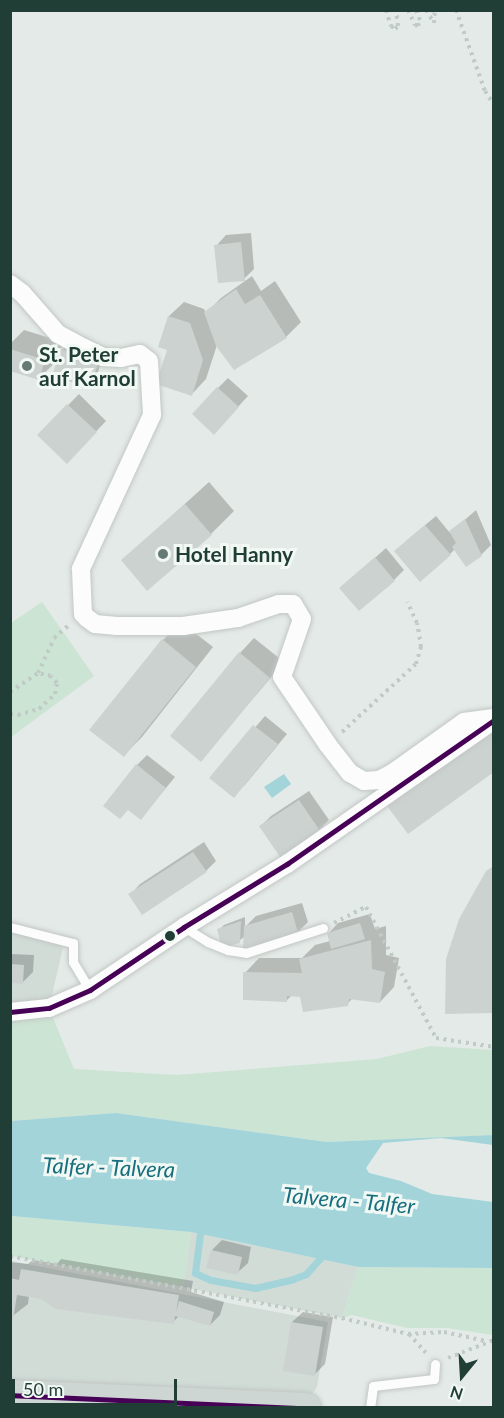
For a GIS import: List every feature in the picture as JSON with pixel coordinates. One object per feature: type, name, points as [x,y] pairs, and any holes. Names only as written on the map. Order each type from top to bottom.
[{"type":"main road","points":[[10,1395],[304,1407]]},
{"type":"street","points":[[10,284],[22,293],[58,334],[103,357],[122,358],[140,354],[148,361],[152,415],[81,569],[83,614],[95,624],[183,626],[230,620],[279,604],[293,604],[302,619],[282,676],[328,745],[350,773],[364,782],[379,780],[415,759],[464,722],[494,719]]},
{"type":"street","points":[[10,1012],[49,1008],[90,990],[184,927],[287,864],[494,719]]},
{"type":"lane","points":[[10,927],[73,943],[73,962],[90,990]]},
{"type":"lane","points":[[184,927],[208,942],[228,950],[246,953],[323,928]]},
{"type":"lane","points":[[370,1407],[373,1386],[434,1379],[435,1364]]},
{"type":"path","points":[[386,10],[391,26],[395,29],[398,21],[396,10]]},
{"type":"path","points":[[408,10],[415,25],[418,26],[420,20],[416,10]]},
{"type":"path","points":[[426,10],[434,22],[435,10]]},
{"type":"path","points":[[456,10],[485,91],[494,105]]},
{"type":"path","points":[[328,745],[416,664],[421,647],[417,623],[407,602]]},
{"type":"path","points":[[10,692],[38,673],[54,638],[62,630],[86,616]]},
{"type":"path","points":[[10,714],[18,715],[39,710],[55,694],[57,683],[51,676],[38,673]]},
{"type":"path","points":[[323,928],[366,907],[436,1038],[494,1047]]},
{"type":"path","points":[[10,1256],[320,1314],[408,1334],[444,1332],[486,1341]]},
{"type":"path","points":[[408,1334],[435,1364],[486,1341],[494,1340]]},
{"type":"shaded area","points":[[11,932],[64,943],[49,1008],[11,1012]]},
{"type":"shaded area","points":[[191,1232],[358,1267],[342,1318],[183,1287]]},
{"type":"shaded area","points":[[11,1261],[328,1322],[317,1387],[303,1407],[11,1396]]},
{"type":"green space","points":[[42,602],[94,676],[11,737],[11,623]]},
{"type":"green space","points":[[49,1008],[74,1069],[176,1075],[377,1059],[430,1046],[493,1050],[493,1135],[327,1142],[116,1113],[11,1121],[11,1012]]},
{"type":"green space","points":[[10,1216],[191,1232],[183,1287],[11,1256]]},
{"type":"green space","points":[[358,1267],[493,1268],[493,1335],[447,1328],[407,1328],[352,1315],[342,1318]]},
{"type":"water","points":[[284,774],[291,784],[272,798],[264,787]]},
{"type":"water","points":[[116,1113],[327,1142],[493,1135],[493,1145],[441,1138],[383,1143],[366,1168],[369,1173],[401,1181],[432,1194],[493,1202],[493,1268],[358,1267],[191,1232],[11,1216],[11,1121]]},
{"type":"building","points":[[241,242],[245,281],[218,283],[214,245]]},
{"type":"building","points":[[236,289],[245,304],[260,295],[287,338],[234,370],[216,346],[204,312]]},
{"type":"building","points":[[168,316],[190,323],[203,360],[192,396],[156,384],[167,350],[158,347]]},
{"type":"building","name":"St. Peter auf Karnol","points":[[10,349],[45,360],[39,380],[10,371]]},
{"type":"building","points":[[61,349],[99,361],[90,388],[52,376]]},
{"type":"building","points":[[217,387],[239,407],[214,435],[192,414]]},
{"type":"building","points":[[67,404],[97,432],[67,464],[37,435]]},
{"type":"building","points":[[185,504],[212,535],[147,591],[121,560]]},
{"type":"building","points":[[465,519],[482,556],[466,567],[452,547],[456,543],[449,531]]},
{"type":"building","points":[[425,525],[451,555],[420,582],[394,551]]},
{"type":"building","points":[[375,557],[395,581],[359,611],[339,588]]},
{"type":"building","points":[[162,639],[196,667],[124,757],[89,730]]},
{"type":"building","points":[[239,652],[270,678],[201,762],[170,736]]},
{"type":"building","points":[[253,725],[278,744],[234,798],[209,778]]},
{"type":"building","points":[[494,729],[494,772],[408,834],[387,806]]},
{"type":"building","points":[[136,764],[166,788],[141,820],[128,810],[120,819],[103,806]]},
{"type":"building","points":[[299,800],[320,831],[280,857],[259,826]]},
{"type":"building","points":[[193,852],[207,872],[142,915],[128,894]]},
{"type":"building","points":[[494,866],[494,1013],[445,1014],[446,959],[459,919],[486,871]]},
{"type":"building","points":[[292,912],[298,933],[243,949],[244,926]]},
{"type":"building","points":[[241,921],[240,943],[222,948],[217,929]]},
{"type":"building","points":[[360,923],[365,939],[331,949],[327,933]]},
{"type":"building","points":[[371,940],[372,969],[385,972],[380,1003],[349,999],[348,1006],[303,1012],[300,997],[287,996],[287,1002],[243,1000],[243,972],[302,973],[299,959]]},
{"type":"building","points":[[10,964],[24,965],[23,984],[10,983]]},
{"type":"building","points":[[211,1250],[242,1257],[238,1275],[206,1268]]},
{"type":"building","points":[[21,1269],[179,1295],[176,1312],[179,1301],[214,1312],[210,1326],[175,1316],[174,1324],[56,1309],[41,1299],[17,1295],[13,1320],[10,1320],[10,1278],[19,1280]]},
{"type":"building","points":[[291,1322],[323,1327],[315,1376],[283,1371]]},
{"type":"waterway","points":[[201,1226],[195,1273],[211,1280],[255,1288],[306,1274],[325,1253]]},
{"type":"transit line","points":[[10,1012],[49,1008],[90,990],[184,927],[287,864],[494,720]]},
{"type":"transit line","points":[[10,1395],[295,1408]]},
{"type":"place","name":"St. Peter auf Karnol","points":[[27,366]]},
{"type":"place","name":"Hotel Hanny","points":[[163,554]]},
{"type":"water label","name":"Talfer - Talvera","points":[[109,1167]]},
{"type":"water label","name":"Talvera - Talfer","points":[[349,1200]]}]
